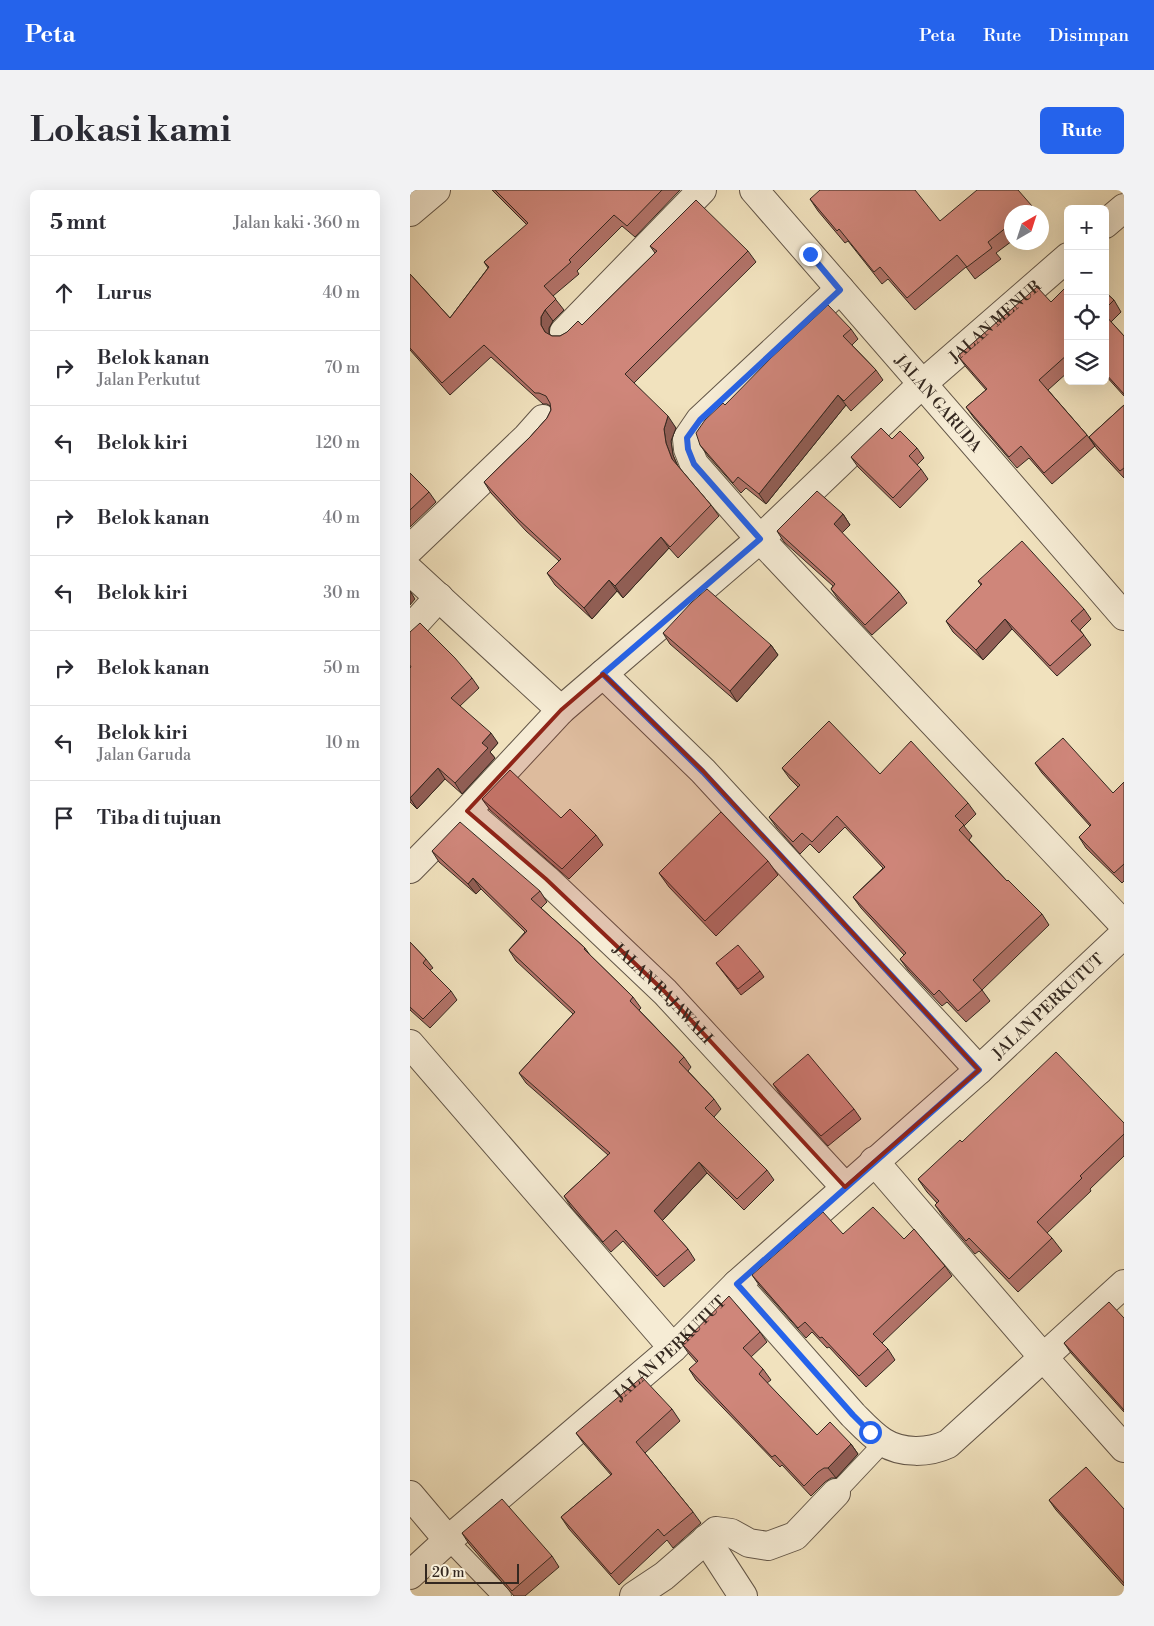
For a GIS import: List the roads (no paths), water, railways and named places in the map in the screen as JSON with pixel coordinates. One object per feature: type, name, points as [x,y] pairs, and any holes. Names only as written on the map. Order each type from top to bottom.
[{"type":"street","points":[[410,212],[436,190]]},
{"type":"street","points":[[564,332],[702,190]]},
{"type":"street","name":"JALAN GARUDA","points":[[754,190],[921,385],[1124,616]]},
{"type":"street","points":[[1109,221],[1124,208]]},
{"type":"street","name":"JALAN MENUR","points":[[410,869],[561,710],[760,539],[921,385],[1064,260]]},
{"type":"street","points":[[840,290],[700,420],[687,438],[688,449],[694,464],[760,539],[1124,925]]},
{"type":"street","points":[[410,549],[528,437],[543,419]]},
{"type":"street","points":[[410,571],[561,710]]},
{"type":"street","points":[[410,629],[439,597]]},
{"type":"street","points":[[603,674],[709,778],[979,1070]]},
{"type":"street","name":"JALAN RAJAWALI","points":[[467,811],[546,879],[665,992],[845,1187]]},
{"type":"street","name":"JALAN PERKUTUT","points":[[410,1576],[448,1540],[673,1348],[737,1284],[979,1070],[1124,934]]},
{"type":"street","points":[[410,1044],[673,1348]]},
{"type":"street","points":[[874,1161],[1124,1448]]},
{"type":"street","points":[[737,1284],[853,1415],[884,1442],[897,1448],[912,1451],[938,1449],[948,1444],[1124,1284]]},
{"type":"street","points":[[634,1596],[664,1576],[716,1531],[731,1533],[749,1543],[768,1546],[795,1536],[836,1493]]},
{"type":"street","points":[[410,1495],[448,1540]]},
{"type":"street","points":[[706,1539],[744,1596]]},
{"type":"lane","points":[[836,1493],[884,1442]]},
{"type":"lane","points":[[448,1540],[502,1596]]}]
